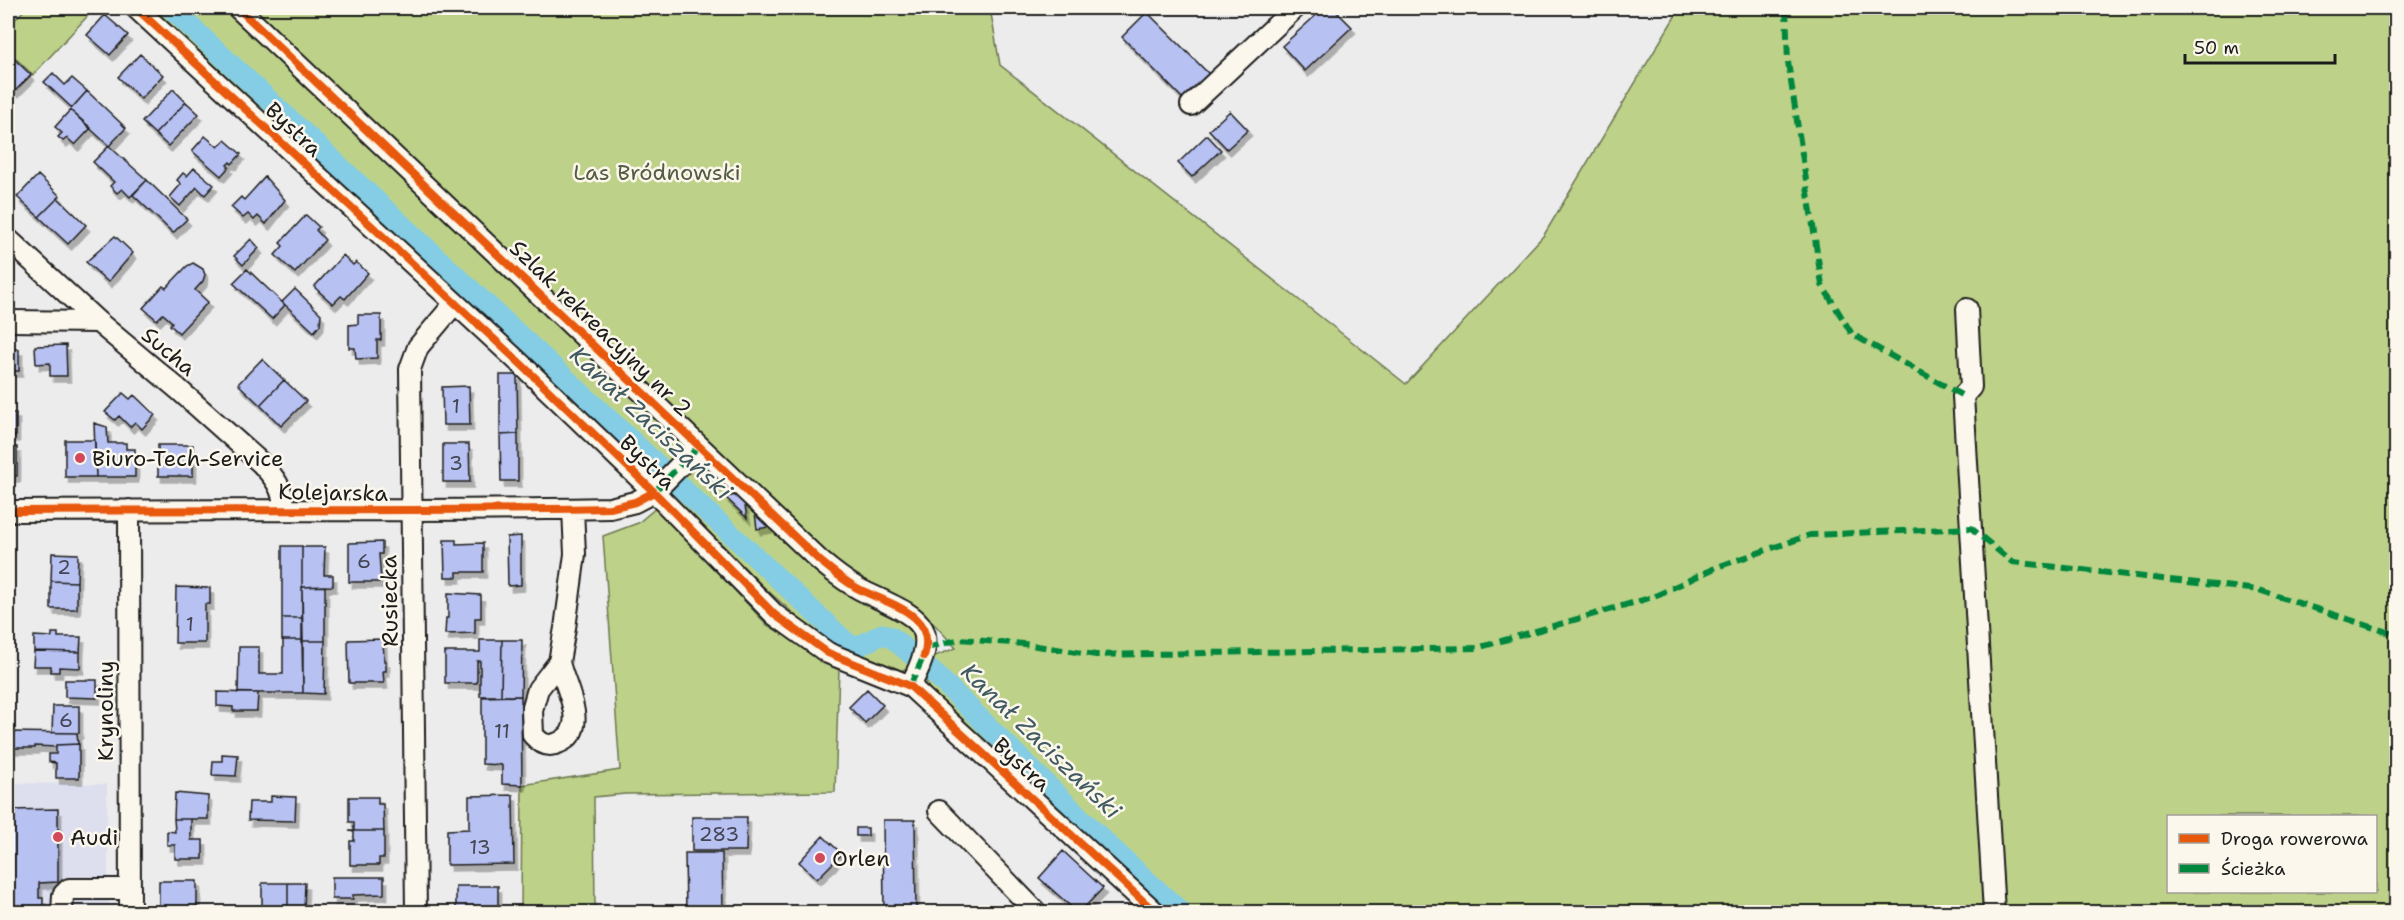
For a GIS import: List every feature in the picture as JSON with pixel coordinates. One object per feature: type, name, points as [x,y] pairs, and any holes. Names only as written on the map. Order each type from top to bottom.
[{"type":"street","name":"Bystra","points":[[136,8],[658,488],[775,615],[828,653],[910,686],[1155,912]]},
{"type":"street","name":"Szlak rekreacyjny nr 2","points":[[238,8],[839,576],[857,588],[898,606],[915,617],[926,637],[927,648],[910,686]]},
{"type":"street","points":[[1191,105],[1295,8]]},
{"type":"street","name":"Sucha","points":[[8,239],[98,322],[178,388],[261,463],[274,476],[281,489],[285,509]]},
{"type":"street","name":"Rusiecka","points":[[416,912],[410,369],[418,347],[455,303]]},
{"type":"street","points":[[1967,309],[1971,387],[1964,396],[1994,912]]},
{"type":"street","points":[[8,321],[98,322]]},
{"type":"street","points":[[658,488],[699,446]]},
{"type":"street","name":"Kolejarska","points":[[8,511],[285,509],[386,512],[610,508],[635,502],[658,488]]},
{"type":"street","points":[[559,662],[575,554],[573,509]]},
{"type":"street","name":"Krynoliny","points":[[129,510],[130,912]]},
{"type":"street","points":[[939,811],[1036,912]]},
{"type":"street","points":[[62,912],[63,895],[67,890],[130,889]]},
{"type":"shaded area","name":"Audi","points":[[8,783],[107,784],[109,912],[8,912]]},
{"type":"green space","points":[[26,8],[95,8],[33,75],[8,51],[8,27]]},
{"type":"green space","points":[[147,8],[166,8],[662,474],[654,483]]},
{"type":"green space","name":"Las Bródnowski","points":[[175,8],[990,8],[1000,65],[1406,384],[1544,235],[1680,8],[2396,8],[2396,912],[1164,912],[929,690],[925,676],[932,657],[956,648],[936,626],[921,613],[916,626],[916,655],[884,631],[856,643],[851,642]]},
{"type":"green space","points":[[672,483],[846,647],[852,650],[861,649],[885,637],[913,659],[911,666],[899,672],[838,648],[821,638],[663,492]]},
{"type":"green space","points":[[657,507],[767,625],[839,668],[835,792],[625,794],[594,797],[595,912],[521,912],[522,785],[620,770],[603,536],[638,523]]},
{"type":"building","points":[[1324,8],[1333,8],[1352,27],[1305,71],[1282,46]]},
{"type":"building","points":[[1147,12],[1209,74],[1184,100],[1122,37]]},
{"type":"building","points":[[105,15],[128,35],[110,55],[87,35]]},
{"type":"building","points":[[8,53],[31,75],[15,91],[8,83]]},
{"type":"building","points":[[140,54],[163,75],[141,99],[118,77]]},
{"type":"building","points":[[53,73],[65,85],[72,78],[87,91],[72,108],[44,82]]},
{"type":"building","points":[[173,89],[186,102],[155,134],[142,122]]},
{"type":"building","points":[[87,91],[126,128],[109,146],[70,110]]},
{"type":"building","points":[[186,102],[199,114],[168,146],[155,134]]},
{"type":"building","points":[[70,110],[91,128],[75,145],[67,138],[63,141],[58,137],[62,133],[55,127]]},
{"type":"building","points":[[1230,111],[1248,130],[1227,149],[1209,130]]},
{"type":"building","points":[[1207,135],[1221,150],[1192,177],[1178,163]]},
{"type":"building","points":[[205,136],[218,147],[225,140],[241,154],[232,164],[230,162],[227,165],[229,167],[221,176],[192,151]]},
{"type":"building","points":[[109,146],[147,180],[130,197],[122,189],[117,193],[110,186],[114,182],[93,162]]},
{"type":"building","points":[[194,168],[214,185],[205,195],[197,187],[180,206],[170,197],[181,184],[177,180],[183,173],[187,176]]},
{"type":"building","points":[[38,175],[60,196],[39,217],[17,197]]},
{"type":"building","points":[[265,177],[285,200],[266,224],[258,216],[254,220],[248,214],[243,218],[231,207],[241,197],[244,200]]},
{"type":"building","points":[[147,180],[187,219],[173,233],[133,195]]},
{"type":"building","points":[[58,198],[86,225],[68,244],[39,217]]},
{"type":"building","points":[[306,215],[319,227],[316,230],[325,240],[295,273],[275,255],[283,246],[280,243]]},
{"type":"building","points":[[115,236],[133,253],[108,282],[86,262]]},
{"type":"building","points":[[251,239],[259,248],[243,265],[234,256]]},
{"type":"building","points":[[343,255],[353,265],[356,262],[368,273],[345,299],[341,296],[333,304],[314,287]]},
{"type":"building","points":[[193,263],[203,269],[205,275],[195,290],[208,302],[179,333],[163,314],[157,320],[143,308],[163,286],[166,288],[187,266]]},
{"type":"building","points":[[247,269],[285,305],[272,319],[233,283]]},
{"type":"building","points":[[295,289],[321,314],[320,325],[314,332],[282,302]]},
{"type":"building","points":[[358,315],[381,315],[381,340],[377,340],[377,358],[356,359],[355,348],[349,348],[349,325],[358,324]]},
{"type":"building","points":[[66,345],[67,376],[50,376],[50,363],[36,364],[35,346]]},
{"type":"building","points":[[8,349],[19,349],[19,371],[8,371]]},
{"type":"building","points":[[262,359],[284,380],[260,405],[238,384]]},
{"type":"building","points":[[500,375],[517,375],[518,434],[500,435]]},
{"type":"building","points":[[284,380],[306,401],[281,426],[260,405]]},
{"type":"building","points":[[469,386],[470,425],[443,425],[442,387]]},
{"type":"building","points":[[123,393],[130,399],[134,395],[155,415],[142,429],[135,422],[130,427],[119,416],[115,420],[105,412]]},
{"type":"building","points":[[8,413],[16,413],[16,436],[8,436]]},
{"type":"building","points":[[94,423],[107,427],[108,443],[126,443],[126,449],[135,449],[135,477],[96,477]]},
{"type":"building","points":[[518,434],[518,481],[501,481],[500,435]]},
{"type":"building","points":[[65,440],[95,440],[96,477],[65,477]]},
{"type":"building","points":[[443,444],[469,444],[470,482],[443,482]]},
{"type":"building","points":[[158,445],[193,445],[193,476],[158,476]]},
{"type":"building","points":[[8,447],[17,447],[17,476],[8,476]]},
{"type":"building","points":[[743,494],[747,518],[725,497]]},
{"type":"building","points":[[754,505],[775,526],[757,529]]},
{"type":"building","points":[[521,536],[521,585],[508,586],[507,537]]},
{"type":"building","points":[[444,540],[456,540],[456,544],[483,543],[483,572],[457,572],[457,577],[445,577]]},
{"type":"building","points":[[382,542],[382,554],[379,554],[381,582],[349,582],[349,543]]},
{"type":"building","points":[[282,546],[302,546],[302,618],[282,618]]},
{"type":"building","points":[[302,547],[325,547],[324,575],[333,575],[333,586],[302,587]]},
{"type":"building","points":[[52,553],[78,554],[77,582],[51,581]]},
{"type":"building","points":[[51,581],[77,582],[77,609],[51,609]]},
{"type":"building","points":[[325,586],[325,641],[303,641],[302,587]]},
{"type":"building","points":[[176,587],[210,588],[210,604],[205,604],[205,643],[175,643]]},
{"type":"building","points":[[448,593],[481,595],[481,618],[475,618],[475,633],[445,634],[446,618],[448,618]]},
{"type":"building","points":[[282,618],[302,618],[302,640],[282,640]]},
{"type":"building","points":[[52,633],[58,633],[58,637],[81,637],[80,652],[34,651],[34,636],[52,637]]},
{"type":"building","points":[[383,639],[384,661],[386,661],[386,671],[383,671],[384,683],[349,683],[348,640]]},
{"type":"building","points":[[283,640],[302,640],[303,693],[238,693],[239,647],[259,647],[259,674],[283,674]]},
{"type":"building","points":[[480,640],[502,640],[501,696],[480,696],[480,661],[477,661],[477,683],[445,683],[445,652],[480,652]]},
{"type":"building","points":[[502,640],[522,640],[521,696],[501,696]]},
{"type":"building","points":[[303,641],[325,641],[324,694],[303,693]]},
{"type":"building","points":[[34,651],[80,652],[80,668],[59,667],[59,672],[51,672],[51,666],[33,666]]},
{"type":"building","points":[[65,680],[97,680],[97,698],[65,697]]},
{"type":"building","points":[[867,689],[883,705],[865,723],[849,707]]},
{"type":"building","points":[[217,692],[258,693],[257,711],[233,711],[233,707],[217,706]]},
{"type":"building","points":[[521,696],[522,785],[502,784],[502,765],[482,764],[482,697]]},
{"type":"building","points":[[53,706],[79,706],[79,733],[52,733]]},
{"type":"building","points":[[8,732],[77,733],[78,744],[8,748]]},
{"type":"building","points":[[79,744],[79,778],[56,778],[56,763],[49,762],[49,754],[56,754],[56,745]]},
{"type":"building","points":[[222,754],[238,755],[236,776],[212,775],[213,761],[222,761]]},
{"type":"building","points":[[175,793],[208,796],[208,819],[174,819]]},
{"type":"building","points":[[513,795],[514,864],[447,865],[447,830],[469,829],[469,796]]},
{"type":"building","points":[[271,796],[296,797],[295,821],[248,820],[249,802],[271,802]]},
{"type":"building","points":[[349,797],[378,797],[378,804],[383,804],[384,831],[354,831],[354,822],[349,822]]},
{"type":"building","points":[[58,809],[58,882],[39,883],[39,898],[43,898],[43,912],[8,912],[8,810]]},
{"type":"building","points":[[692,817],[747,817],[746,851],[692,851]]},
{"type":"building","points":[[174,819],[191,819],[191,840],[203,840],[203,859],[175,859],[175,845],[167,845],[167,831],[175,832]]},
{"type":"building","points":[[883,820],[915,820],[916,912],[884,912]]},
{"type":"building","points":[[856,828],[868,828],[868,836],[856,836]]},
{"type":"building","points":[[349,831],[384,831],[384,858],[379,858],[379,865],[350,865],[350,841],[354,841],[354,832]]},
{"type":"building","name":"Orlen","points":[[823,836],[842,854],[817,879],[799,862]]},
{"type":"building","points":[[1063,851],[1103,888],[1080,912],[1077,912],[1039,878]]},
{"type":"building","points":[[685,853],[722,853],[723,912],[686,912]]},
{"type":"building","points":[[332,877],[384,877],[384,894],[353,895],[353,899],[332,899]]},
{"type":"building","points":[[159,881],[197,881],[197,912],[159,912]]},
{"type":"building","points":[[262,883],[288,883],[288,910],[262,910]]},
{"type":"building","points":[[288,883],[305,883],[304,910],[288,910]]},
{"type":"building","points":[[456,886],[498,886],[498,911],[456,911]]},
{"type":"waterway","name":"Kanał Zaciszański","points":[[171,8],[848,644],[857,647],[882,634],[891,637],[937,676],[1108,845],[1181,912]]},
{"type":"marked path","points":[[1786,8],[1788,62],[1822,285],[1852,334],[1963,396]]},
{"type":"marked path","points":[[654,492],[699,446]]},
{"type":"marked path","points":[[927,648],[960,639],[1024,644],[1096,655],[1477,648],[1653,597],[1717,567],[1810,535],[1971,528],[2012,562],[2259,590],[2396,635]]},
{"type":"marked path","points":[[910,686],[926,651]]},
{"type":"cycle path","points":[[136,8],[522,365],[654,492],[775,615],[828,653],[910,686],[1155,912]]},
{"type":"cycle path","points":[[238,8],[819,560],[852,585],[906,611],[916,619],[923,629],[926,641],[924,656]]},
{"type":"cycle path","points":[[8,511],[610,508],[635,502],[654,492]]},
{"type":"place","name":"Biuro-Tech-Service","points":[[80,458]]},
{"type":"place","name":"Audi","points":[[58,837]]},
{"type":"place","name":"Orlen","points":[[820,858]]}]
